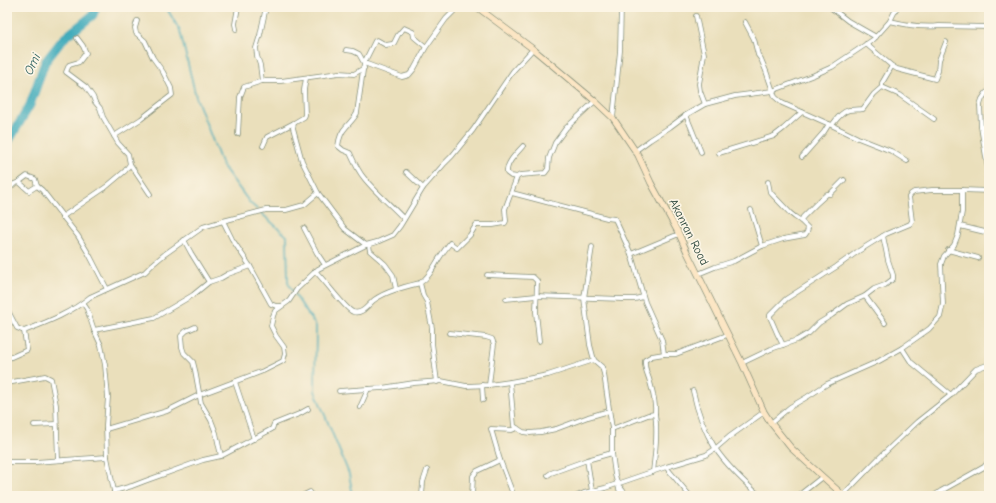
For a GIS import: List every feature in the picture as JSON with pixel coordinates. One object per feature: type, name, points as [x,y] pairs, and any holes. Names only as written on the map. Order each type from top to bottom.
[{"type":"main road","name":"Akanran Road","points":[[477,7],[533,49],[595,101],[612,118],[638,155],[651,183],[679,234],[771,424],[791,448],[843,495]]},
{"type":"street","points":[[236,30],[235,24],[238,7]]},
{"type":"street","points":[[262,81],[256,48],[266,7]]},
{"type":"street","points":[[364,66],[402,77],[409,75],[426,47],[446,19],[458,7]]},
{"type":"street","points":[[612,118],[620,51],[620,7]]},
{"type":"street","points":[[830,7],[848,21],[876,37]]},
{"type":"street","points":[[635,151],[686,115],[705,104],[735,96],[772,91],[832,67],[876,37],[890,22],[897,7]]},
{"type":"street","points":[[696,16],[704,54],[699,84],[705,104]]},
{"type":"street","points":[[114,136],[141,119],[172,96],[171,88],[163,72],[153,58],[145,41],[136,33],[135,28],[137,21]]},
{"type":"street","points":[[745,22],[754,39],[758,55],[766,70],[775,98],[782,103],[831,124],[858,138],[891,151],[907,161]]},
{"type":"street","points":[[890,22],[918,27],[989,27]]},
{"type":"street","points":[[404,219],[363,177],[350,153],[338,146],[343,130],[355,118],[357,113],[364,66],[375,41],[377,40],[386,45],[392,44],[404,28],[412,32],[414,37],[426,47]]},
{"type":"street","points":[[77,38],[86,53],[79,62],[69,66],[66,72],[94,97],[95,102],[100,108],[103,117],[118,143],[128,154],[130,164],[150,194]]},
{"type":"street","points":[[866,44],[897,69],[935,79],[938,71],[939,60],[946,42]]},
{"type":"street","points":[[106,429],[167,412],[199,395],[263,371],[283,361],[285,354],[284,347],[271,326],[275,310],[289,301],[297,289],[316,271],[325,265],[393,235],[423,188],[470,135],[513,71],[533,49]]},
{"type":"street","points":[[346,50],[359,54],[364,66]]},
{"type":"street","points":[[238,134],[240,97],[244,87],[262,81],[281,81],[339,73],[354,74],[364,66]]},
{"type":"street","points":[[802,157],[838,116],[850,110],[863,109],[874,94],[882,87],[882,83],[892,66]]},
{"type":"street","points":[[263,146],[267,137],[304,117],[304,90],[306,78]]},
{"type":"street","points":[[882,87],[900,95],[934,119]]},
{"type":"street","points":[[989,91],[982,99],[980,105],[981,127],[989,175]]},
{"type":"street","points":[[523,146],[511,160],[507,173],[511,176],[517,177],[520,175],[545,172],[548,169],[549,158],[555,143],[566,128],[595,101]]},
{"type":"street","points":[[719,153],[774,136],[802,112]]},
{"type":"street","points":[[686,115],[701,152]]},
{"type":"street","points":[[294,123],[293,128],[302,161],[318,193],[345,229],[368,245],[370,251],[385,264],[393,276],[396,289]]},
{"type":"street","points":[[62,217],[106,187],[126,171],[130,164]]},
{"type":"street","points":[[406,172],[423,188]]},
{"type":"street","points":[[7,191],[14,184],[27,176],[35,179],[37,186],[42,190],[78,236],[107,289]]},
{"type":"street","points":[[316,271],[346,307],[353,312],[359,312],[374,300],[396,289],[423,281],[430,275],[441,255],[450,243],[457,248],[470,235],[476,225],[505,223],[505,209],[512,194],[517,177]]},
{"type":"street","points":[[801,221],[816,204],[827,194],[830,194],[844,180]]},
{"type":"street","points":[[19,182],[29,191],[37,186]]},
{"type":"street","points":[[698,274],[734,261],[762,246],[783,239],[805,235],[808,228],[770,192],[768,182]]},
{"type":"street","points":[[784,345],[777,333],[770,315],[786,299],[857,252],[883,236],[912,223],[909,197],[911,194],[914,192],[932,190],[989,191]]},
{"type":"street","points":[[771,424],[790,407],[827,384],[879,361],[902,348],[929,329],[940,317],[943,304],[941,264],[948,250],[954,245],[958,235],[962,212],[962,190]]},
{"type":"street","points":[[7,309],[17,328],[24,331],[54,319],[83,303],[90,297],[145,272],[153,264],[203,227],[266,210],[286,210],[304,205],[318,193]]},
{"type":"street","points":[[512,194],[615,219],[631,254],[643,297],[662,340],[664,354]]},
{"type":"street","points":[[751,210],[762,246]]},
{"type":"street","points":[[223,221],[232,239],[250,266],[271,304],[282,306]]},
{"type":"street","points":[[960,226],[989,233]]},
{"type":"street","points":[[304,228],[325,265]]},
{"type":"street","points":[[631,254],[679,234]]},
{"type":"street","points":[[742,363],[771,349],[797,340],[809,333],[819,322],[847,304],[865,296],[874,289],[885,285],[892,279],[893,275],[883,236]]},
{"type":"street","points":[[184,240],[209,282]]},
{"type":"street","points":[[592,247],[584,298],[590,345],[594,360],[602,367],[607,390],[612,429],[612,453],[615,475],[621,496]]},
{"type":"street","points":[[948,250],[978,258]]},
{"type":"street","points":[[94,330],[154,318],[193,295],[209,282],[250,266]]},
{"type":"street","points":[[487,275],[533,277],[537,281],[536,312],[539,342]]},
{"type":"street","points":[[420,283],[423,295],[427,302],[432,328],[432,343],[437,382]]},
{"type":"street","points":[[506,299],[536,296],[626,299],[643,297]]},
{"type":"street","points":[[865,296],[885,323]]},
{"type":"street","points":[[83,303],[87,309],[101,345],[105,365],[108,397],[106,425],[107,457],[114,496]]},
{"type":"street","points":[[195,327],[186,331],[181,336],[182,348],[184,353],[193,362],[201,403],[211,420],[216,433],[221,456]]},
{"type":"street","points":[[7,359],[27,350],[24,331]]},
{"type":"street","points":[[450,333],[492,339],[494,344],[489,385]]},
{"type":"street","points":[[653,472],[656,440],[655,403],[645,366],[645,360],[652,356],[676,354],[727,335]]},
{"type":"street","points":[[902,348],[911,362],[951,395]]},
{"type":"street","points":[[339,391],[437,382],[466,386],[489,385],[548,375],[594,360]]},
{"type":"street","points":[[843,495],[916,422],[951,395],[976,370],[989,363]]},
{"type":"street","points":[[7,383],[45,376],[51,378],[56,405],[58,460]]},
{"type":"street","points":[[235,382],[254,439]]},
{"type":"street","points":[[510,382],[514,426],[523,432],[530,433],[556,429],[588,417],[610,411]]},
{"type":"street","points":[[482,385],[483,400]]},
{"type":"street","points":[[360,408],[368,389]]},
{"type":"street","points":[[693,391],[698,411],[715,449],[730,467],[760,496]]},
{"type":"street","points":[[114,491],[203,460],[221,456],[254,439],[272,428],[274,424],[308,409]]},
{"type":"street","points":[[577,496],[706,455],[764,412]]},
{"type":"street","points":[[612,429],[648,415],[655,414]]},
{"type":"street","points":[[34,425],[56,424]]},
{"type":"street","points":[[512,496],[513,494],[500,460],[491,429],[512,430],[517,428]]},
{"type":"street","points":[[548,475],[587,460],[612,453]]},
{"type":"street","points":[[7,462],[35,462],[107,457]]},
{"type":"street","points":[[472,496],[473,476],[477,472],[500,460]]},
{"type":"street","points":[[587,460],[592,491]]},
{"type":"street","points":[[934,496],[984,467],[989,460]]},
{"type":"street","points":[[666,467],[690,496]]},
{"type":"street","points":[[422,496],[423,482],[427,470]]},
{"type":"street","points":[[798,496],[822,477]]},
{"type":"street","points":[[618,484],[627,496]]},
{"type":"street","points":[[941,491],[944,496]]},
{"type":"street","points":[[302,496],[310,492]]},
{"type":"waterway","name":"Omi","points":[[7,144],[30,105],[45,62],[63,39],[93,15],[96,7]]},
{"type":"waterway","points":[[166,7],[180,31],[196,97],[222,165],[250,203],[258,210]]},
{"type":"waterway","points":[[261,213],[287,236],[288,283],[293,292]]},
{"type":"waterway","points":[[295,295],[316,326],[315,391],[349,474],[353,496]]}]
